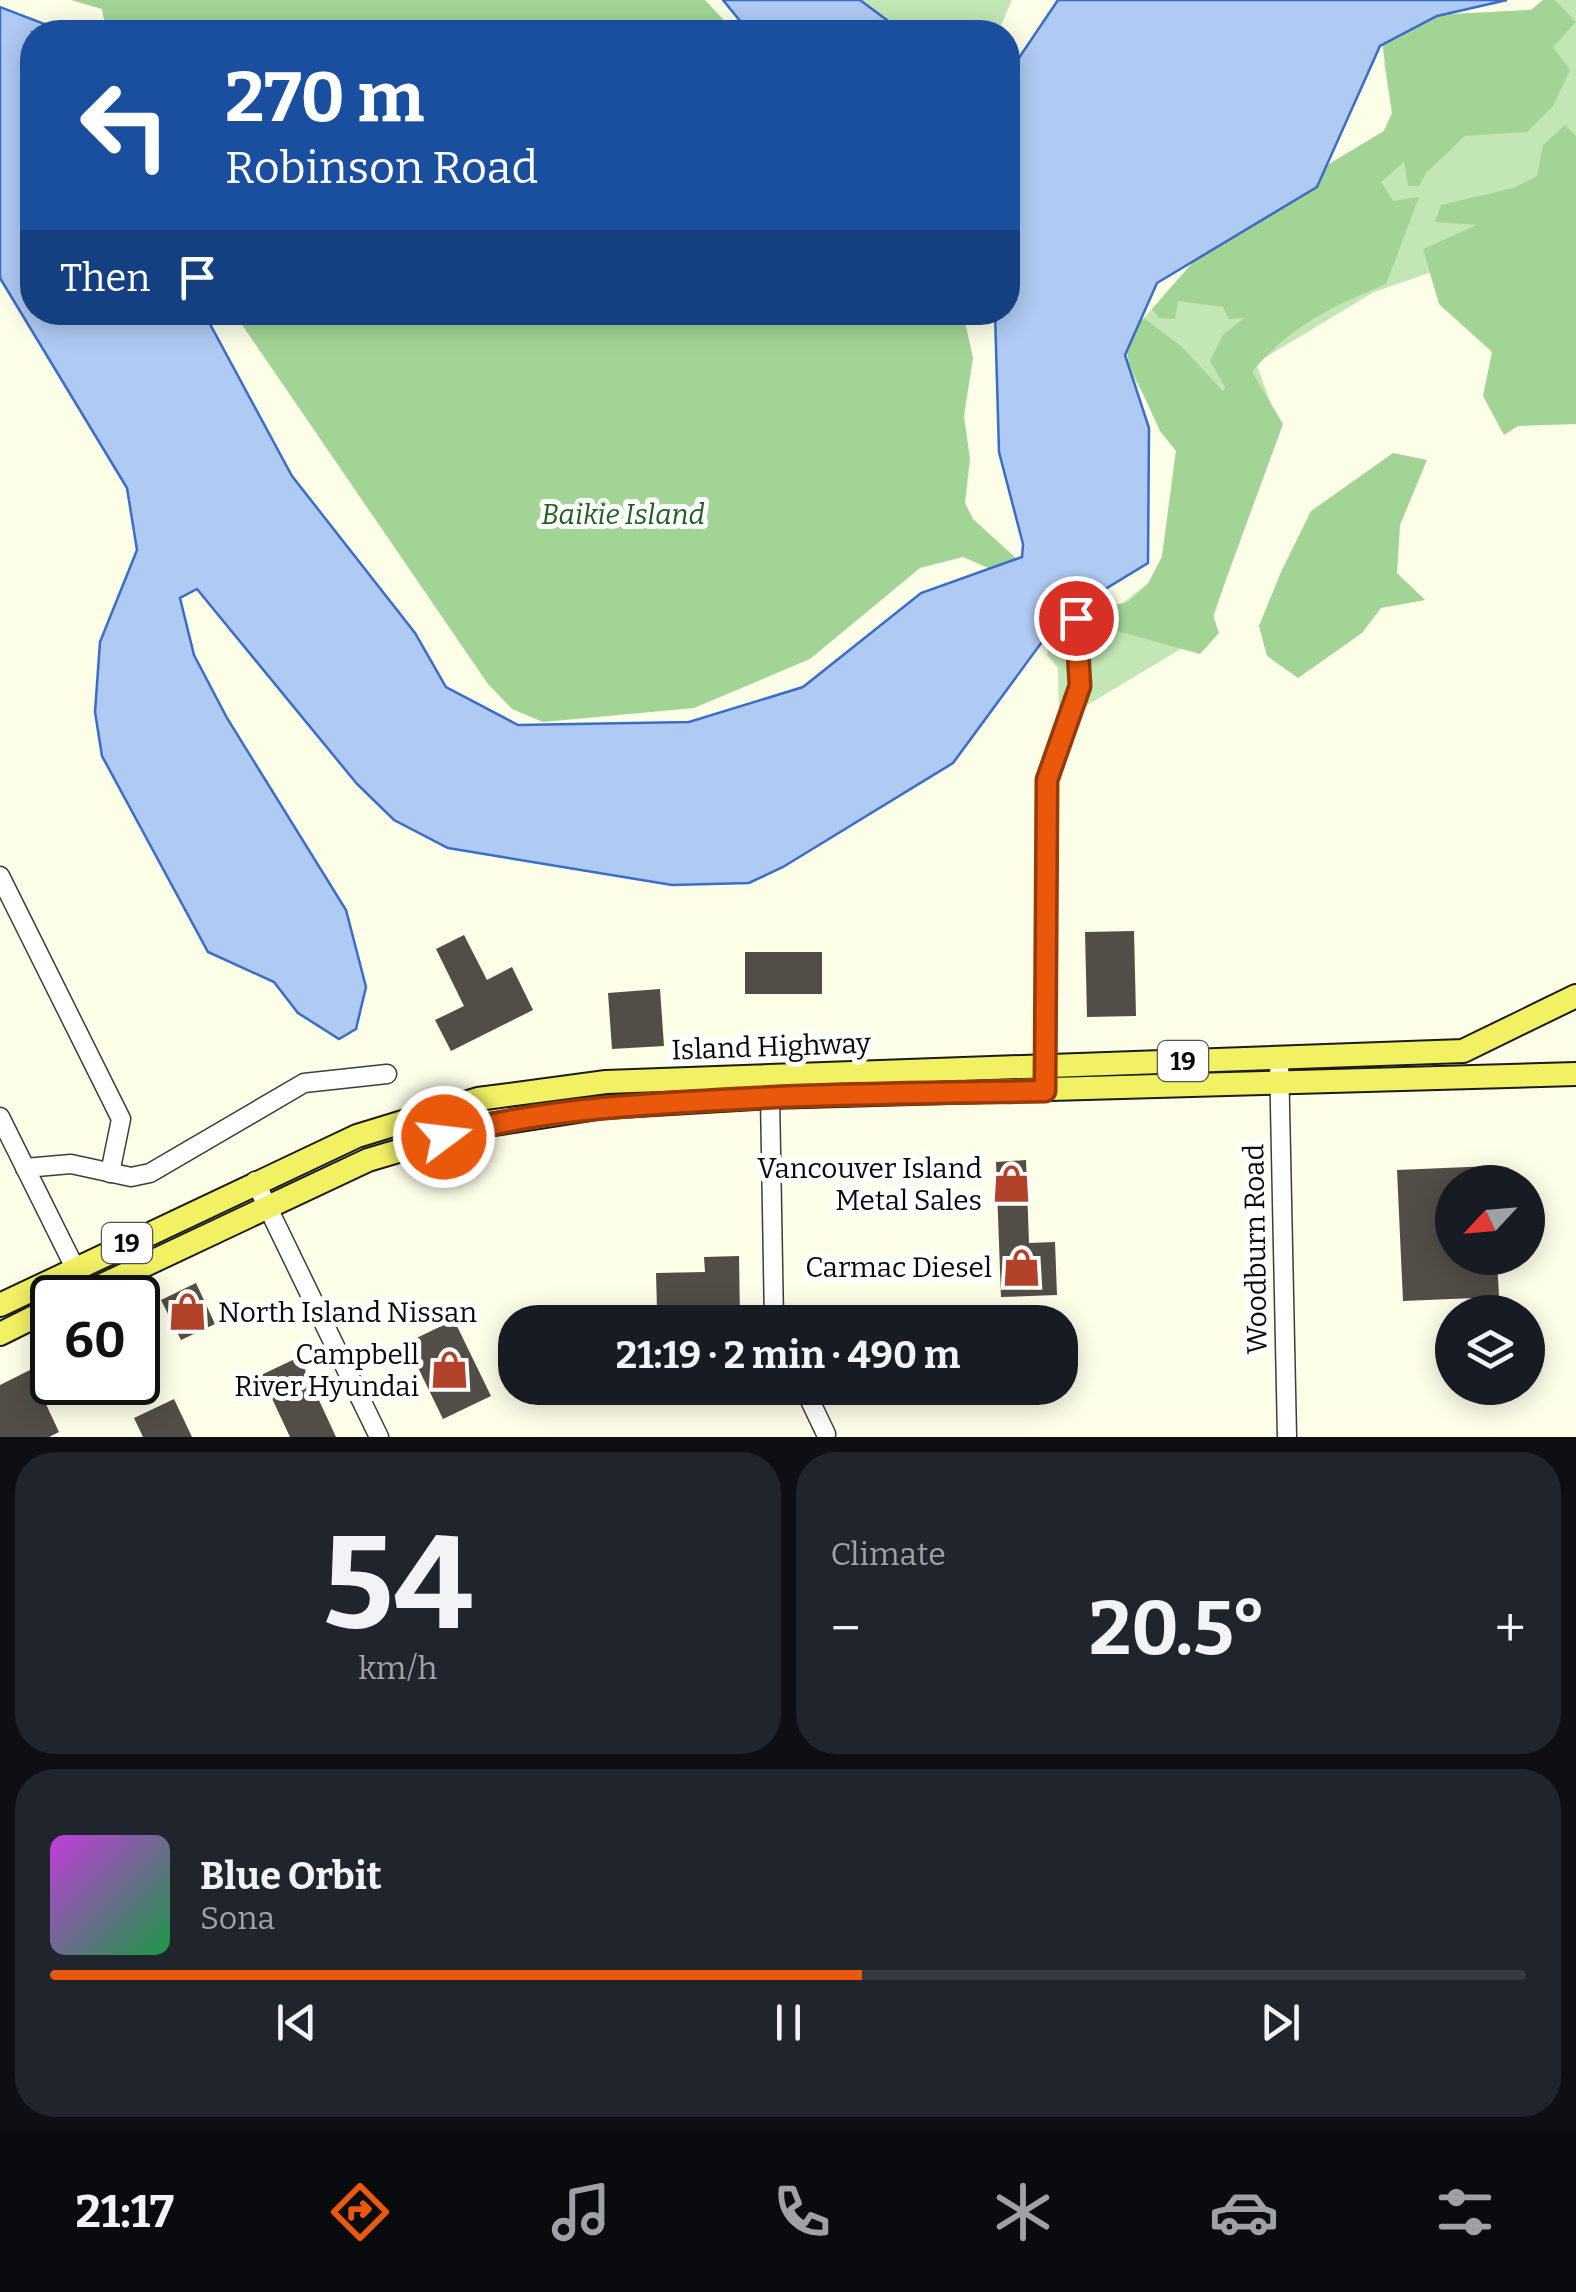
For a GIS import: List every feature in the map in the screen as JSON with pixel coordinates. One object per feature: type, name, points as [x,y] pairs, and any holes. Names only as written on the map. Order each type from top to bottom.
[{"type":"main road","name":"Island Highway","points":[[0,1305],[357,1136],[478,1099],[606,1082],[1463,1051],[1576,996]]},
{"type":"main road","name":"Island Highway","points":[[122,1275],[368,1160],[482,1126],[604,1107],[770,1096],[1576,1074]]},
{"type":"main road","points":[[0,1334],[30,1319]]},
{"type":"street","points":[[1045,1091],[1047,780],[1080,686],[1076,618]]},
{"type":"street","points":[[0,876],[121,1118],[110,1173]]},
{"type":"street","name":"Woodburn Road","points":[[1279,1059],[1287,1437]]},
{"type":"street","points":[[25,1168],[71,1164],[130,1177],[150,1173],[304,1083],[388,1074]]},
{"type":"street","points":[[770,1096],[774,1305]]},
{"type":"street","points":[[0,1117],[77,1275]]},
{"type":"street","points":[[255,1181],[379,1437]]},
{"type":"street","points":[[812,1405],[826,1434]]},
{"type":"green space","points":[[71,0],[705,0],[724,20],[104,20],[102,9]]},
{"type":"green space","points":[[856,0],[1012,0],[1003,20],[887,20]]},
{"type":"green space","points":[[1543,0],[1576,0],[1576,222],[1374,292],[1256,363],[1277,420],[1209,632],[1059,722],[1058,668],[1047,655],[1052,623],[1071,600],[1100,608],[1119,606],[1148,583],[1162,557],[1176,451],[1133,377],[1129,363],[1131,333],[1223,228],[1384,131],[1392,113],[1384,63],[1432,15],[1531,10]]},
{"type":"green space","points":[[1543,0],[1555,0],[1576,22],[1553,47],[1570,70],[1553,106],[1527,132],[1465,136],[1426,173],[1419,186],[1408,186],[1404,162],[1381,182],[1393,201],[1419,197],[1386,284],[1313,319],[1252,372],[1283,424],[1213,615],[1219,633],[1200,654],[1092,624],[1071,600],[1100,608],[1128,602],[1148,584],[1162,557],[1176,451],[1160,431],[1129,363],[1126,349],[1131,333],[1144,318],[1181,346],[1223,391],[1225,387],[1210,361],[1223,335],[1244,318],[1229,319],[1223,307],[1178,301],[1175,319],[1159,318],[1152,309],[1223,228],[1384,131],[1392,113],[1382,42],[1432,15],[1531,10]]},
{"type":"green space","points":[[1565,125],[1576,136],[1576,424],[1518,426],[1504,435],[1483,396],[1492,352],[1439,304],[1423,249],[1477,225],[1435,222],[1441,205],[1513,188],[1537,176],[1543,145]]},
{"type":"green space","name":"Baikie Island","points":[[242,325],[966,325],[973,358],[964,416],[970,459],[965,503],[973,519],[1017,559],[1002,574],[963,557],[920,568],[810,659],[694,708],[543,722],[512,709],[488,684]]},
{"type":"green space","points":[[1393,453],[1427,460],[1400,525],[1397,573],[1425,600],[1381,608],[1362,633],[1298,678],[1267,656],[1259,626],[1281,572],[1311,511]]},
{"type":"water","points":[[723,0],[860,0],[887,20],[739,20]]},
{"type":"water","points":[[1058,0],[1507,0],[1437,16],[1380,46],[1317,187],[1157,283],[1125,355],[1149,428],[1148,563],[1061,616],[953,763],[783,867],[749,883],[672,885],[448,848],[394,820],[357,784],[197,589],[180,598],[194,655],[227,718],[346,910],[366,987],[356,1029],[339,1039],[298,1013],[274,982],[208,952],[102,756],[95,712],[100,642],[137,550],[127,488],[28,325],[210,325],[292,476],[415,633],[446,687],[518,725],[689,722],[803,687],[921,593],[1022,557],[1023,544],[999,452],[995,325],[1020,325],[1020,56]]},
{"type":"water","points":[[0,7],[34,20],[20,20],[20,311],[0,278]]},
{"type":"building","points":[[1134,931],[1136,1016],[1087,1017],[1085,932]]},
{"type":"building","points":[[464,935],[487,980],[512,967],[533,1010],[451,1051],[435,1020],[464,1006],[436,949]]},
{"type":"building","points":[[745,952],[822,952],[822,994],[745,994]]},
{"type":"building","points":[[660,989],[664,1046],[612,1049],[608,993]]},
{"type":"building","points":[[1026,1160],[1029,1243],[1055,1242],[1057,1295],[1001,1297],[996,1162]]},
{"type":"building","points":[[1435,1168],[1435,1275],[1498,1275],[1499,1295],[1435,1295],[1435,1300],[1403,1301],[1397,1170]]},
{"type":"building","points":[[739,1256],[740,1305],[657,1305],[656,1273],[705,1272],[704,1257]]},
{"type":"building","name":"North Island Nissan","points":[[196,1283],[215,1324],[181,1340],[161,1300]]},
{"type":"building","name":"Campbell River Hyundai","points":[[454,1320],[491,1396],[443,1419],[406,1343]]},
{"type":"building","points":[[299,1357],[336,1437],[290,1437],[261,1375]]},
{"type":"building","points":[[30,1370],[30,1405],[46,1405],[59,1432],[49,1437],[0,1437],[0,1385]]},
{"type":"building","points":[[174,1399],[192,1437],[143,1437],[134,1418]]},
{"type":"place","name":"Vancouver Island Metal Sales","points":[[1012,1184]]},
{"type":"place","name":"Carmac Diesel","points":[[1022,1267]]},
{"type":"place","name":"North Island Nissan","points":[[188,1312]]},
{"type":"place","name":"Campbell River Hyundai","points":[[449,1370]]},
{"type":"route","points":[[444,1137],[482,1126],[604,1107],[770,1096],[1045,1091],[1047,780],[1080,686],[1076,618]]}]
